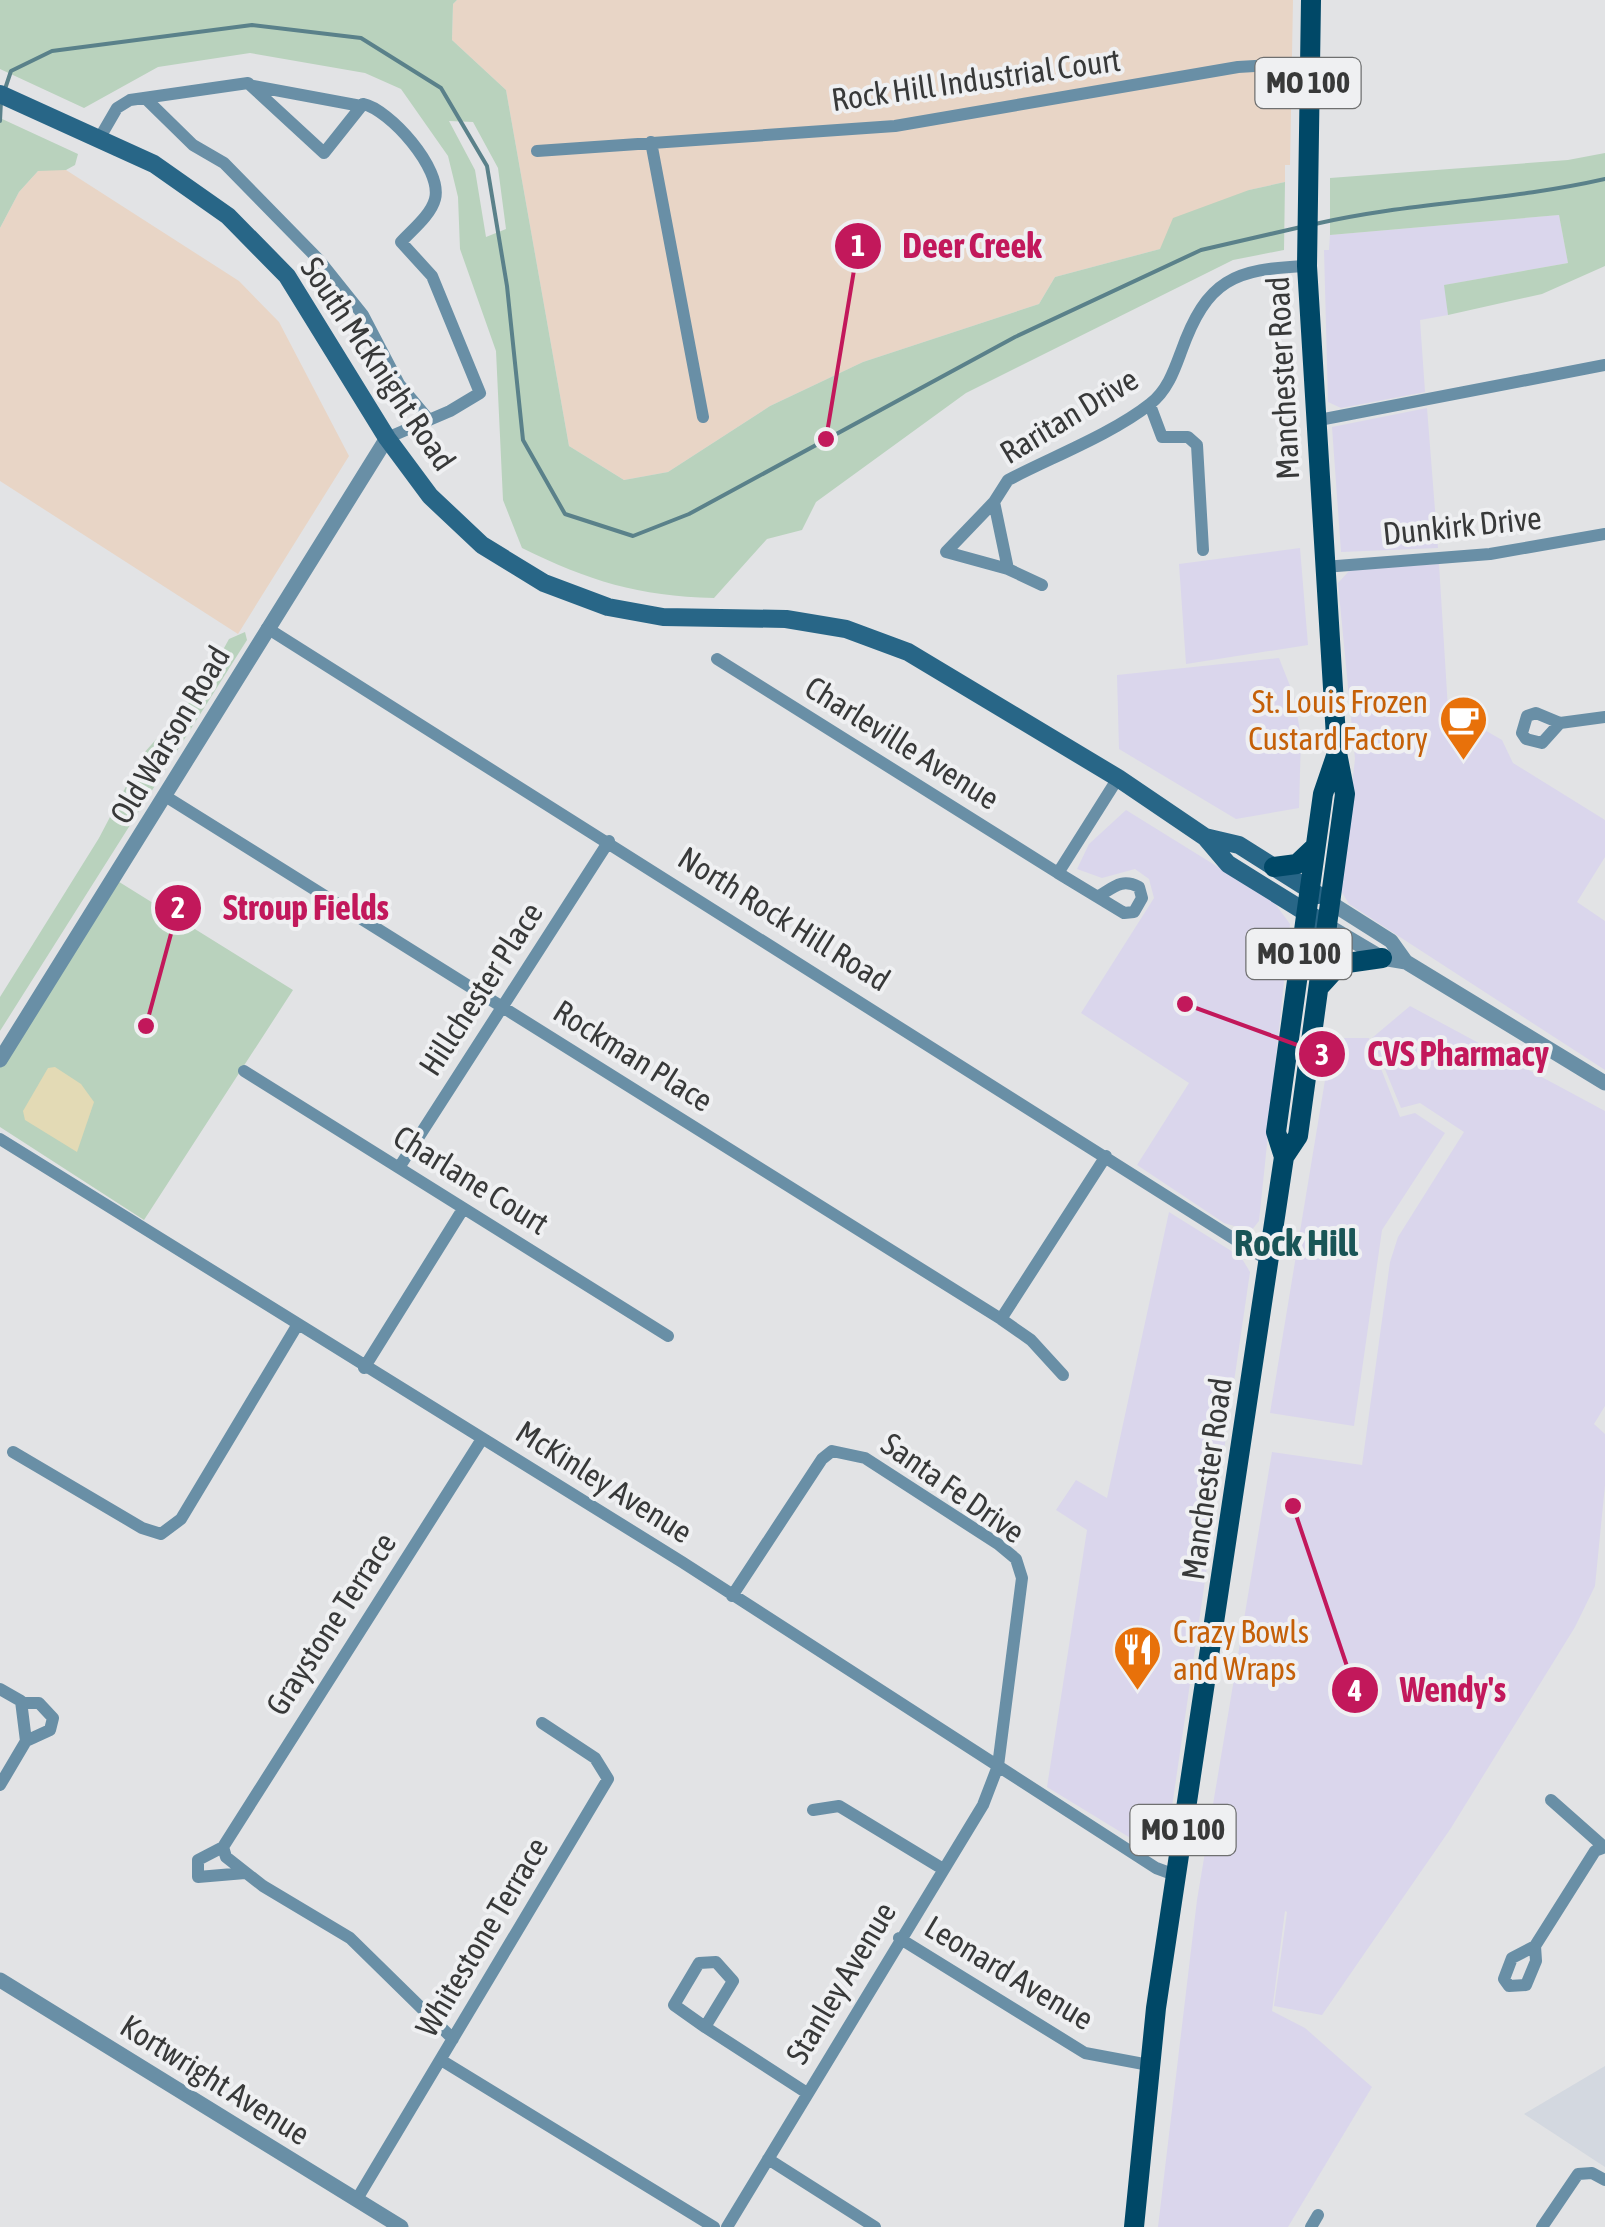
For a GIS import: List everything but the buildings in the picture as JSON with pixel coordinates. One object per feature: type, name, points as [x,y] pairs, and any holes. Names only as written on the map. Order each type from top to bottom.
[{"type":"main road","name":"Manchester Road","points":[[1284,1156],[1298,1136],[1345,794],[1337,753],[1307,258],[1311,0]]},
{"type":"main road","name":"South McKnight Road","points":[[0,94],[154,164],[228,216],[287,276],[387,438],[430,496],[482,545],[544,583],[608,607],[663,617],[786,619],[846,629],[908,652],[1118,778],[1204,837],[1228,864],[1328,926]]},
{"type":"main road","name":"Manchester Road","points":[[1134,2227],[1175,1874],[1284,1156],[1276,1132],[1305,912],[1323,794],[1337,753]]},
{"type":"main road","name":"South McKnight Road","points":[[1204,837],[1239,845],[1330,903]]},
{"type":"main road","points":[[1274,867],[1297,864],[1316,848]]},
{"type":"main road","points":[[1319,988],[1340,964],[1382,958]]},
{"type":"street","name":"Rock Hill Industrial Court","points":[[537,151],[894,126],[1238,67],[1308,63]]},
{"type":"street","points":[[251,86],[324,153],[361,106]]},
{"type":"street","points":[[98,139],[117,108],[144,98],[251,86],[382,108],[431,170],[437,194],[432,206],[401,242],[432,276],[480,393],[387,438]]},
{"type":"street","points":[[144,98],[193,145],[224,163],[319,260],[363,315],[399,384],[429,420]]},
{"type":"street","points":[[651,142],[703,417]]},
{"type":"street","name":"Raritan Drive","points":[[1008,569],[994,502],[1008,480],[1150,404],[1171,380],[1198,314],[1225,280],[1307,258]]},
{"type":"street","points":[[1314,421],[1605,364]]},
{"type":"street","points":[[1150,404],[1162,438],[1188,437],[1197,445],[1203,550]]},
{"type":"street","name":"Old Warson Road","points":[[0,1060],[387,438]]},
{"type":"street","points":[[994,502],[946,552],[1008,569],[1042,585]]},
{"type":"street","name":"Dunkirk Drive","points":[[1324,567],[1490,554],[1605,534]]},
{"type":"street","name":"North Rock Hill Road","points":[[266,628],[1269,1260]]},
{"type":"street","name":"Charleville Avenue","points":[[717,659],[1099,896]]},
{"type":"street","points":[[1560,723],[1605,717]]},
{"type":"street","points":[[1058,873],[1118,778]]},
{"type":"street","name":"Rockman Place","points":[[165,796],[1001,1319],[1031,1340],[1063,1374]]},
{"type":"street","name":"Hillchester Place","points":[[400,1166],[609,841]]},
{"type":"street","points":[[1330,903],[1392,941],[1406,962]]},
{"type":"street","points":[[1328,926],[1382,958],[1406,962],[1605,1083]]},
{"type":"street","name":"Charlane Court","points":[[244,1071],[668,1336]]},
{"type":"street","name":"McKinley Avenue","points":[[0,1140],[732,1596],[1156,1868],[1175,1874]]},
{"type":"street","points":[[1001,1319],[1106,1156]]},
{"type":"street","points":[[364,1368],[463,1208]]},
{"type":"street","points":[[14,1452],[142,1528],[160,1534],[181,1519],[298,1324]]},
{"type":"street","name":"Graystone Terrace","points":[[245,1873],[198,1877],[198,1860],[224,1843],[482,1439]]},
{"type":"street","name":"Santa Fe Drive","points":[[732,1596],[822,1459],[832,1451],[864,1458],[1016,1560],[1022,1578],[998,1766]]},
{"type":"street","points":[[0,1689],[22,1703],[48,1708],[53,1718],[50,1730],[26,1741],[0,1785]]},
{"type":"street","points":[[22,1703],[26,1741]]},
{"type":"street","name":"Whitestone Terrace","points":[[357,2199],[608,1779],[595,1758],[542,1723]]},
{"type":"street","name":"Stanley Avenue","points":[[727,2227],[983,1805],[998,1766]]},
{"type":"street","points":[[1535,1946],[1596,1851],[1605,1847],[1551,1800]]},
{"type":"street","points":[[813,1810],[839,1806],[943,1868]]},
{"type":"street","points":[[224,1843],[226,1858],[350,1938],[453,2039]]},
{"type":"street","name":"Leonard Avenue","points":[[899,1938],[1085,2053],[1150,2064]]},
{"type":"street","points":[[705,2027],[733,1981],[716,1962],[699,1963],[674,2006],[705,2027],[807,2093]]},
{"type":"street","name":"Kortwright Avenue","points":[[0,1980],[401,2227]]},
{"type":"street","points":[[441,2060],[714,2227]]},
{"type":"street","points":[[768,2159],[876,2227]]},
{"type":"street","points":[[1542,2227],[1571,2178],[1586,2171],[1605,2180]]},
{"type":"shaded area","points":[[457,0],[1293,0],[1290,165],[1285,165],[1285,182],[1249,190],[1160,249],[1055,277],[1039,304],[863,362],[770,406],[668,472],[624,480],[569,446],[506,90],[452,40],[453,4]]},
{"type":"shaded area","points":[[66,170],[239,281],[279,322],[349,456],[238,634],[0,481],[0,228],[19,192],[38,171]]},
{"type":"shaded area","points":[[1559,215],[1568,263],[1445,285],[1448,315],[1420,320],[1425,392],[1341,408],[1328,402],[1324,250],[1329,250],[1330,235]]},
{"type":"shaded area","points":[[1427,408],[1438,548],[1341,552],[1332,427]]},
{"type":"shaded area","points":[[1300,548],[1308,645],[1186,664],[1179,564]]},
{"type":"shaded area","points":[[1439,564],[1448,709],[1502,740],[1513,763],[1605,820],[1605,857],[1577,902],[1605,921],[1605,1070],[1349,904],[1340,889],[1355,759],[1338,583],[1350,570]]},
{"type":"shaded area","points":[[1279,658],[1294,696],[1301,737],[1299,808],[1236,819],[1119,749],[1117,675]]},
{"type":"shaded area","points":[[1126,810],[1273,901],[1290,924],[1259,1221],[1251,1231],[1224,1223],[1137,1165],[1189,1083],[1081,1013],[1154,898],[1149,879],[1135,869],[1102,878],[1077,869],[1089,844]]},
{"type":"shaded area","points":[[1410,1006],[1605,1111],[1605,1406],[1594,1424],[1605,1434],[1605,1485],[1595,1586],[1575,1627],[1451,1828],[1322,2015],[1274,2006],[1285,1911],[1272,2011],[1305,2028],[1372,2087],[1288,2227],[1158,2227],[1197,1900],[1272,1452],[1362,1465],[1390,1262],[1398,1237],[1464,1132],[1420,1103],[1401,1108],[1372,1038]]},
{"type":"shaded area","points":[[1332,1038],[1369,1038],[1400,1117],[1415,1113],[1445,1133],[1382,1230],[1354,1426],[1270,1413]]},
{"type":"shaded area","points":[[1169,1212],[1241,1257],[1250,1272],[1166,1848],[1155,1853],[1047,1787],[1087,1530],[1056,1510],[1076,1480],[1107,1498]]},
{"type":"shaded area","points":[[1605,2066],[1605,2167],[1524,2114]]},
{"type":"green space","points":[[0,0],[457,0],[453,4],[452,40],[506,90],[569,446],[624,480],[668,472],[770,406],[863,362],[1039,304],[1055,277],[1160,249],[1173,218],[1249,190],[1285,182],[1284,250],[1233,260],[966,393],[816,502],[802,530],[767,539],[714,598],[661,594],[592,578],[522,548],[503,500],[496,351],[460,249],[458,197],[448,156],[401,89],[365,73],[250,53],[158,67],[84,108],[0,69]],"holes":[[[449,121],[473,122],[498,168],[506,229],[486,237],[475,170]]]},
{"type":"green space","points":[[0,118],[78,154],[75,165],[66,170],[38,171],[19,192],[0,228]]},
{"type":"green space","points":[[1605,153],[1605,266],[1542,294],[1448,315],[1444,285],[1568,263],[1559,215],[1330,235],[1330,178],[1568,160]]},
{"type":"green space","points":[[245,632],[247,640],[0,1031],[0,997],[99,838],[143,754],[202,688],[229,639]]},
{"type":"green space","points":[[116,880],[293,990],[144,1220],[0,1127],[0,1063]]},
{"type":"sand","points":[[55,1067],[81,1084],[94,1102],[77,1152],[25,1120],[23,1111],[48,1068]]},
{"type":"waterway","points":[[4,92],[11,71],[52,51],[252,25],[361,38],[441,88],[487,166],[507,286],[523,440],[565,514],[633,536],[689,514],[1015,337],[1201,250],[1301,227]]},
{"type":"waterway","points":[[0,121],[1,101]]},
{"type":"waterway","points":[[1315,224],[1605,179]]},
{"type":"place","name":"Deer Creek","points":[[826,439]]},
{"type":"place","name":"St. Louis Frozen Custard Factory","points":[[1463,762]]},
{"type":"place","name":"CVS Pharmacy","points":[[1185,1004]]},
{"type":"place","name":"Stroup Fields","points":[[146,1026]]},
{"type":"place","name":"Wendy's","points":[[1293,1506]]},
{"type":"place","name":"Crazy Bowls and Wraps","points":[[1138,1692]]},
{"type":"district","name":"Rock Hill","points":[[1296,1243]]}]
